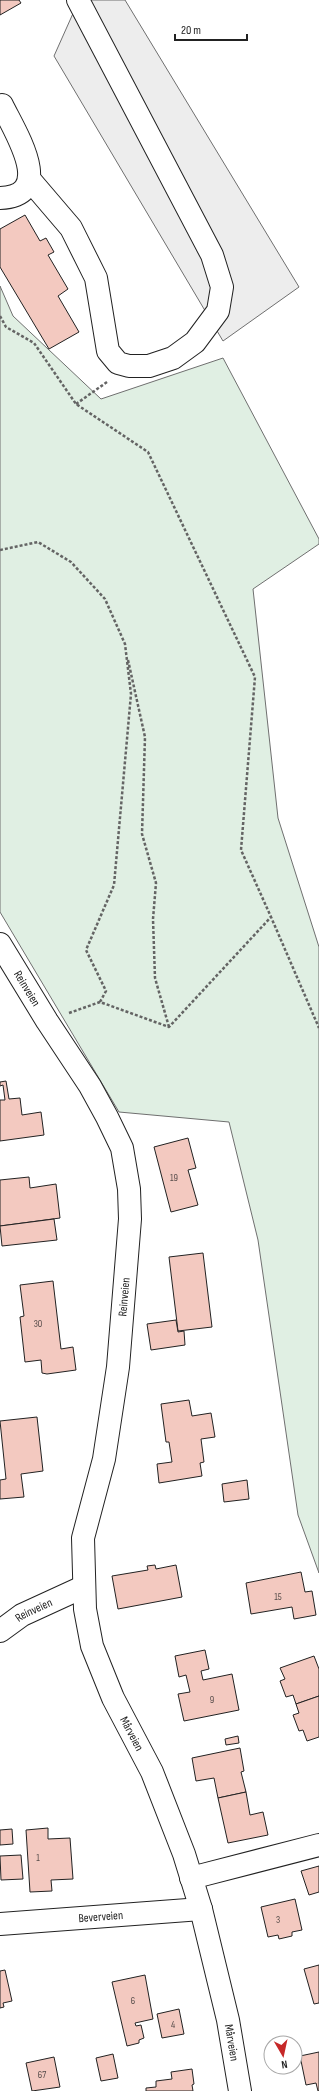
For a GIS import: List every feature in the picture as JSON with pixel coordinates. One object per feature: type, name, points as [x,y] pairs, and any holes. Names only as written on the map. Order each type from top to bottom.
[{"type":"street","points":[[30,180],[71,228],[96,278],[108,351],[118,363],[130,366],[149,366],[173,358],[195,342],[218,311],[222,287],[212,255],[78,0]]},
{"type":"street","points":[[0,198],[16,197],[22,193],[30,180],[29,167],[22,145],[2,105]]},
{"type":"street","name":"Reinveien","points":[[0,944],[47,1021],[90,1086],[122,1148],[129,1189],[130,1219],[118,1366],[104,1459],[83,1538],[83,1587],[22,1615],[0,1631]]},
{"type":"street","name":"Mårveien","points":[[83,1587],[84,1609],[92,1646],[113,1698],[152,1772],[184,1854],[201,1909],[228,2020],[240,2091]]},
{"type":"street","points":[[191,1878],[319,1845]]},
{"type":"street","name":"Beverveien","points":[[0,1924],[201,1909]]},
{"type":"path","points":[[0,316],[6,327],[34,343],[76,404],[148,452],[255,677],[241,850],[319,1028]]},
{"type":"path","points":[[76,404],[130,366]]},
{"type":"path","points":[[0,550],[38,542],[71,562],[105,599],[125,644],[145,737],[142,834],[156,883],[153,919],[155,978],[169,1027]]},
{"type":"path","points":[[100,1002],[106,991],[86,950],[114,885],[131,694],[125,644]]},
{"type":"path","points":[[169,1027],[271,917]]},
{"type":"path","points":[[47,1021],[100,1002],[169,1027]]},
{"type":"green space","points":[[0,286],[13,316],[101,399],[223,358],[319,539],[319,544],[253,589],[278,818],[319,947],[319,1573],[298,1515],[258,1240],[229,1122],[119,1112],[0,912]]},
{"type":"shaded area","points":[[79,0],[125,0],[299,287],[223,341],[54,56]]},
{"type":"building","points":[[0,0],[19,0],[21,3],[0,15]]},
{"type":"building","points":[[25,215],[40,241],[46,238],[54,252],[48,255],[68,289],[58,296],[79,332],[49,349],[0,267],[0,229]]},
{"type":"building","points":[[6,1081],[9,1099],[20,1098],[22,1115],[41,1112],[44,1135],[0,1141],[0,1100],[5,1100],[3,1085],[0,1086],[0,1082]]},
{"type":"building","points":[[188,1138],[196,1168],[188,1170],[198,1205],[171,1212],[154,1147]]},
{"type":"building","points":[[29,1177],[30,1188],[56,1184],[60,1218],[0,1226],[0,1180]]},
{"type":"building","points":[[54,1219],[57,1240],[2,1246],[0,1226]]},
{"type":"building","points":[[203,1253],[212,1327],[178,1331],[169,1257]]},
{"type":"building","points":[[53,1281],[61,1349],[73,1347],[76,1370],[47,1374],[42,1373],[41,1360],[25,1362],[20,1317],[24,1316],[20,1285]]},
{"type":"building","points":[[176,1320],[178,1332],[184,1331],[185,1345],[151,1350],[147,1324]]},
{"type":"building","points":[[189,1400],[192,1416],[211,1413],[215,1437],[201,1439],[204,1462],[200,1463],[202,1476],[159,1483],[157,1464],[172,1462],[169,1442],[166,1442],[161,1404]]},
{"type":"building","points":[[37,1417],[43,1471],[21,1474],[24,1497],[0,1499],[0,1480],[6,1479],[0,1421]]},
{"type":"building","points":[[247,1480],[249,1499],[224,1502],[222,1484]]},
{"type":"building","points":[[155,1565],[156,1569],[176,1565],[182,1597],[118,1609],[112,1576],[148,1570],[147,1566]]},
{"type":"building","points":[[301,1572],[305,1592],[312,1591],[316,1615],[294,1619],[292,1607],[251,1614],[246,1583]]},
{"type":"building","points":[[205,1650],[209,1669],[201,1671],[203,1680],[232,1674],[239,1710],[184,1721],[178,1694],[190,1692],[186,1675],[179,1677],[175,1656]]},
{"type":"building","points":[[314,1656],[319,1669],[319,1696],[296,1704],[293,1695],[286,1697],[280,1681],[285,1679],[280,1668]]},
{"type":"building","points":[[319,1696],[319,1737],[307,1741],[303,1730],[299,1731],[293,1715],[299,1713],[296,1704]]},
{"type":"building","points":[[238,1736],[239,1743],[226,1745],[225,1739]]},
{"type":"building","points":[[240,1748],[244,1771],[241,1772],[246,1792],[218,1798],[214,1778],[196,1781],[192,1758]]},
{"type":"building","points":[[246,1792],[250,1815],[263,1812],[268,1835],[228,1843],[218,1798]]},
{"type":"building","points":[[48,1828],[48,1839],[70,1838],[73,1879],[51,1880],[52,1891],[30,1892],[26,1830]]},
{"type":"building","points":[[12,1829],[13,1844],[0,1845],[0,1830]]},
{"type":"building","points":[[21,1855],[23,1879],[1,1880],[0,1856]]},
{"type":"building","points":[[319,1866],[319,1892],[309,1895],[301,1871]]},
{"type":"building","points":[[295,1899],[302,1930],[292,1932],[292,1936],[279,1939],[278,1935],[268,1937],[261,1907]]},
{"type":"building","points":[[319,1965],[319,2003],[314,2004],[304,1969]]},
{"type":"building","points":[[5,1970],[12,2001],[3,2003],[4,2007],[0,2008],[0,1971]]},
{"type":"building","points":[[145,1975],[153,2019],[135,2023],[136,2026],[141,2025],[144,2038],[139,2040],[139,2043],[127,2046],[112,1982]]},
{"type":"building","points":[[179,2009],[184,2034],[162,2038],[157,2014]]},
{"type":"building","points":[[319,2052],[319,2091],[316,2083],[306,2085],[303,2070],[303,2055]]},
{"type":"building","points":[[113,2054],[118,2078],[101,2081],[96,2058]]},
{"type":"building","points":[[54,2057],[60,2087],[32,2091],[26,2063]]},
{"type":"building","points":[[192,2069],[194,2084],[192,2085],[193,2091],[146,2091],[146,2088],[156,2087],[156,2081],[172,2079],[171,2072]]}]
